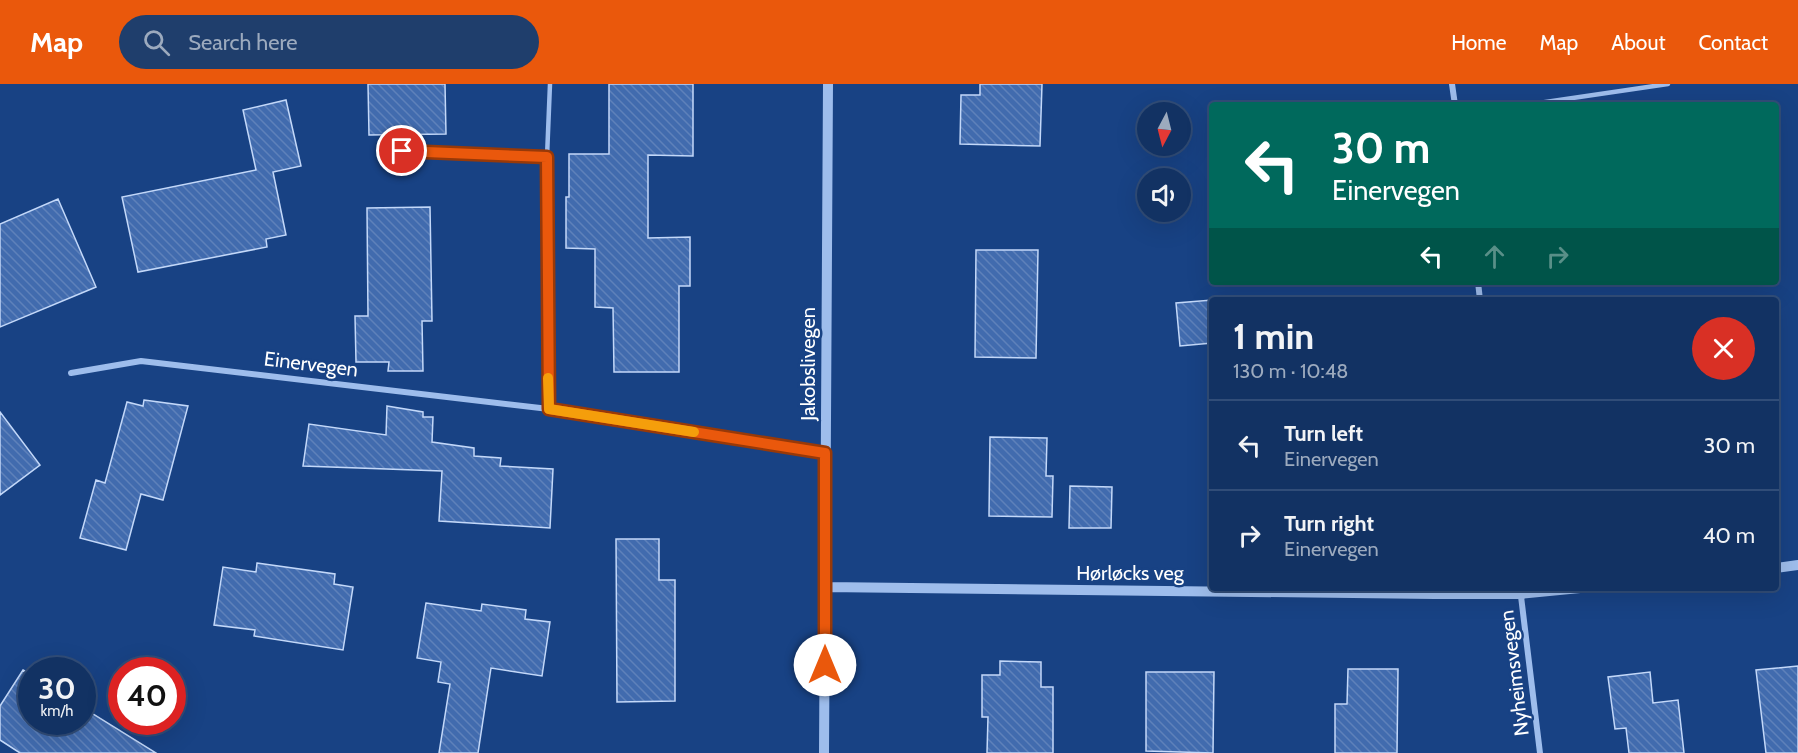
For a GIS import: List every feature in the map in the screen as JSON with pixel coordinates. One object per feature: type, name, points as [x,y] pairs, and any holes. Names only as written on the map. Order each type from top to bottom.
[{"type":"street","name":"Jakobslivegen","points":[[824,753],[828,84]]},
{"type":"street","points":[[1452,84],[1455,102]]},
{"type":"street","points":[[547,157],[549,409]]},
{"type":"street","name":"Einervegen","points":[[71,373],[141,361],[549,409],[825,453]]},
{"type":"street","points":[[1779,568],[1798,565]]},
{"type":"street","name":"Hørløcks veg","points":[[825,587],[1209,589]]},
{"type":"street","name":"Nyheimsvegen","points":[[1520,591],[1540,753]]},
{"type":"lane","points":[[402,151],[547,157],[550,84]]},
{"type":"lane","points":[[1612,84],[1613,92]]},
{"type":"lane","points":[[1545,102],[1668,84]]},
{"type":"building","points":[[368,84],[445,84],[446,134],[369,135]]},
{"type":"building","points":[[609,84],[693,84],[693,156],[648,155],[648,238],[690,237],[690,286],[679,286],[679,372],[614,372],[613,308],[595,307],[595,249],[566,248],[569,154],[609,154]]},
{"type":"building","points":[[980,84],[1042,84],[1040,146],[960,144],[961,95],[980,95]]},
{"type":"building","points":[[286,100],[301,166],[273,172],[286,235],[266,239],[267,247],[138,272],[122,197],[256,170],[243,110]]},
{"type":"building","points":[[58,199],[96,287],[0,327],[0,224]]},
{"type":"building","points":[[430,207],[432,321],[422,321],[423,371],[388,371],[389,362],[356,362],[355,316],[368,316],[367,208]]},
{"type":"building","points":[[976,250],[1038,250],[1036,358],[975,357]]},
{"type":"building","points":[[1209,300],[1209,343],[1180,346],[1176,303]]},
{"type":"building","points":[[144,400],[188,406],[163,500],[141,494],[126,550],[80,538],[96,480],[105,483],[127,402],[143,406]]},
{"type":"building","points":[[387,406],[423,412],[423,417],[433,417],[432,442],[474,448],[474,456],[501,458],[500,466],[553,469],[550,528],[439,521],[442,471],[303,466],[309,424],[386,435]]},
{"type":"building","points":[[0,412],[40,465],[0,495]]},
{"type":"building","points":[[990,437],[1047,438],[1046,476],[1053,476],[1052,517],[989,516]]},
{"type":"building","points":[[1070,486],[1112,487],[1111,528],[1069,528]]},
{"type":"building","points":[[616,539],[659,539],[659,580],[675,580],[675,701],[617,702]]},
{"type":"building","points":[[257,563],[335,574],[334,584],[353,587],[343,650],[254,636],[255,630],[214,625],[223,567],[256,572]]},
{"type":"building","points":[[426,603],[481,611],[482,604],[526,610],[525,619],[550,622],[542,676],[491,668],[478,753],[439,753],[450,684],[438,682],[441,662],[417,658]]},
{"type":"building","points":[[1000,661],[1041,662],[1041,687],[1053,687],[1053,753],[987,753],[988,717],[982,717],[982,675],[1000,675]]},
{"type":"building","points":[[1798,666],[1798,753],[1766,753],[1756,670]]},
{"type":"building","points":[[1348,669],[1398,669],[1397,753],[1335,753],[1335,704],[1347,704]]},
{"type":"building","points":[[1146,672],[1214,672],[1213,753],[1146,751]]},
{"type":"building","points":[[1650,672],[1653,703],[1678,700],[1684,753],[1629,753],[1626,728],[1615,729],[1608,677]]},
{"type":"building","points":[[18,678],[18,735],[96,735],[96,716],[108,723],[108,735],[127,735],[156,753],[20,753],[0,740],[0,706]]},
{"type":"slow traffic","points":[[548,378],[549,409],[694,432]]},
{"type":"route","points":[[402,151],[547,157],[549,409],[825,453],[825,665]]}]
